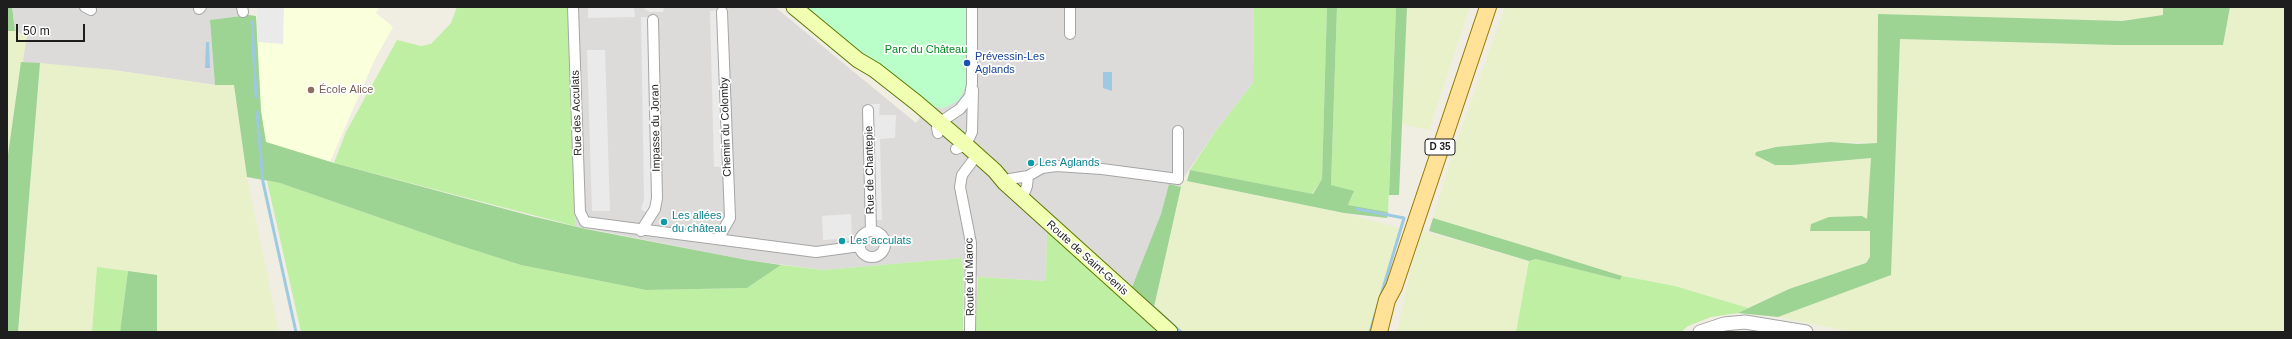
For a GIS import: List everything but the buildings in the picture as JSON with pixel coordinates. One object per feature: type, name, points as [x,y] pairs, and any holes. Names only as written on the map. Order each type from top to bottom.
[{"type":"main road","name":"Route de Saint-Genis","points":[[794,7],[858,60],[875,70],[967,153],[995,171],[1005,183],[1170,332]]},
{"type":"main road","name":"D 35","points":[[1379,332],[1387,300],[1394,287],[1488,7]]},
{"type":"main road","name":"D 35","points":[[1388,332],[1394,302],[1394,287]]},
{"type":"street","name":"Rue des Acculats","points":[[573,7],[582,220],[588,224],[641,231]]},
{"type":"street","points":[[938,128],[964,106],[970,96],[972,84],[972,7]]},
{"type":"street","points":[[1070,7],[1070,34]]},
{"type":"street","name":"Chemin du Colomby","points":[[718,239],[730,218],[722,12]]},
{"type":"street","name":"Impasse du Joran","points":[[641,231],[655,209],[658,198],[654,20]]},
{"type":"street","name":"Route du Maroc","points":[[970,332],[971,243],[960,187],[973,123],[974,101],[972,84]]},
{"type":"street","name":"Rue de Chantepie","points":[[868,110],[871,231]]},
{"type":"street","points":[[1005,183],[1016,177],[1028,176],[1042,168],[1056,166],[1102,169],[1178,179],[1178,131]]},
{"type":"street","points":[[1022,198],[1027,186],[1028,176]]},
{"type":"street","points":[[641,231],[718,239],[816,252],[860,246]]},
{"type":"street","points":[[871,231],[881,234],[884,237],[886,245],[882,253],[870,256],[862,252],[860,246],[863,234],[871,231]]},
{"type":"street","points":[[1700,332],[1724,324],[1745,322],[1806,332]]},
{"type":"shaded area","points":[[12,7],[248,7],[249,15],[210,20],[215,85],[113,70],[21,62],[27,36],[15,31]]},
{"type":"shaded area","name":"École Alice","points":[[256,7],[379,7],[376,13],[393,27],[374,61],[330,162],[265,142],[261,111]]},
{"type":"shaded area","points":[[256,7],[284,7],[283,44],[258,42]]},
{"type":"shaded area","points":[[569,7],[775,7],[916,123],[928,106],[968,7],[1254,7],[1253,83],[1215,132],[1182,180],[1181,187],[1169,184],[1161,214],[1132,287],[1055,220],[1047,230],[1046,281],[978,277],[964,273],[961,258],[824,270],[747,260],[575,226]]},
{"type":"shaded area","points":[[588,7],[634,7],[635,17],[588,18]]},
{"type":"shaded area","points":[[642,7],[679,7],[664,8],[663,12],[649,12]]},
{"type":"shaded area","points":[[1407,7],[1470,7],[1429,130],[1402,124]]},
{"type":"shaded area","points":[[1505,7],[2163,7],[2164,15],[2122,21],[1878,15],[1877,143],[1830,142],[1776,147],[1756,152],[1775,165],[1792,165],[1872,158],[1867,219],[1810,231],[1871,231],[1870,257],[1866,263],[1789,289],[1748,308],[1675,286],[1622,276],[1433,218],[1455,147]]},
{"type":"shaded area","points":[[2230,7],[2285,7],[2285,332],[1852,332],[1778,317],[1891,274],[1900,39],[2115,45],[2223,45]]},
{"type":"shaded area","points":[[728,10],[731,166],[714,167],[710,11]]},
{"type":"shaded area","points":[[641,17],[657,17],[653,217],[641,209],[644,200]]},
{"type":"shaded area","points":[[7,31],[15,31],[27,36],[7,161]]},
{"type":"shaded area","points":[[587,50],[605,50],[610,211],[592,211]]},
{"type":"shaded area","points":[[40,63],[113,70],[215,85],[234,85],[247,177],[279,332],[157,332],[157,276],[98,267],[92,332],[18,332]]},
{"type":"shaded area","points":[[865,104],[880,104],[879,115],[896,115],[895,138],[880,139],[882,220],[868,220]]},
{"type":"shaded area","points":[[1182,180],[1344,213],[1400,228],[1370,332],[1181,332],[1154,307]]},
{"type":"shaded area","points":[[851,214],[852,238],[823,240],[822,216]]},
{"type":"shaded area","points":[[1423,231],[1529,261],[1516,332],[1397,332],[1411,267]]},
{"type":"green space","points":[[7,7],[12,7],[15,31],[7,31]]},
{"type":"green space","points":[[457,7],[569,7],[575,226],[334,163],[346,132],[397,40],[421,46],[431,44],[451,23]]},
{"type":"green space","name":"Parc du Château","points":[[805,7],[968,7],[968,82],[959,100],[944,108],[928,106]]},
{"type":"green space","points":[[1254,7],[1327,7],[1322,179],[1312,194],[1190,170],[1215,132],[1253,83]]},
{"type":"green space","points":[[1327,7],[1337,7],[1331,185],[1354,191],[1348,205],[1388,212],[1387,218],[1344,213],[1187,181],[1190,170],[1313,194],[1322,179]]},
{"type":"green space","points":[[1337,7],[1396,7],[1388,212],[1348,205],[1353,194],[1331,185]]},
{"type":"green space","points":[[1396,7],[1407,7],[1399,195],[1389,195]]},
{"type":"green space","points":[[2163,7],[2230,7],[2223,45],[2115,45],[1900,39],[1891,275],[1778,317],[1738,313],[1789,289],[1866,263],[1870,257],[1870,231],[1810,231],[1811,224],[1829,217],[1862,216],[1867,219],[1871,158],[1792,165],[1775,165],[1755,155],[1756,152],[1776,147],[1830,142],[1858,144],[1877,143],[1878,14],[2122,21],[2163,15]]},
{"type":"green space","points":[[249,15],[256,16],[261,111],[266,142],[334,163],[531,216],[586,229],[747,260],[781,265],[747,288],[646,290],[521,265],[455,244],[280,183],[247,177],[234,85],[215,85],[210,20]]},
{"type":"green space","points":[[21,62],[40,63],[18,332],[7,332],[7,162]]},
{"type":"green space","points":[[267,181],[280,183],[455,244],[521,265],[646,290],[747,288],[781,265],[824,270],[961,258],[964,273],[963,332],[301,332]]},
{"type":"green space","points":[[1169,184],[1181,187],[1154,307],[1132,287],[1161,214]]},
{"type":"green space","points":[[1433,218],[1622,276],[1620,280],[1536,259],[1529,261],[1429,231]]},
{"type":"green space","points":[[1047,230],[1158,332],[975,332],[978,277],[1046,281]]},
{"type":"green space","points":[[1536,259],[1620,280],[1622,276],[1675,286],[1748,308],[1738,313],[1711,317],[1688,326],[1681,332],[1516,332],[1529,261]]},
{"type":"green space","points":[[97,267],[128,271],[120,332],[92,332]]},
{"type":"green space","points":[[128,271],[157,275],[157,332],[120,332]]},
{"type":"water","points":[[206,42],[209,42],[210,68],[205,68]]},
{"type":"water","points":[[1103,72],[1112,72],[1112,91],[1103,88]]},
{"type":"waterway","points":[[252,22],[256,97]]},
{"type":"waterway","points":[[257,112],[263,182],[296,332]]},
{"type":"waterway","points":[[1357,209],[1404,218],[1370,332]]},
{"type":"waterway","points":[[1148,302],[1181,332]]},
{"type":"place","name":"Prévessin-Les Aglands","points":[[967,63]]},
{"type":"place","name":"École Alice","points":[[311,90]]},
{"type":"place","name":"Les Aglands","points":[[1031,163]]},
{"type":"place","name":"Les allées du château","points":[[664,222]]},
{"type":"place","name":"Les acculats","points":[[842,241]]}]
